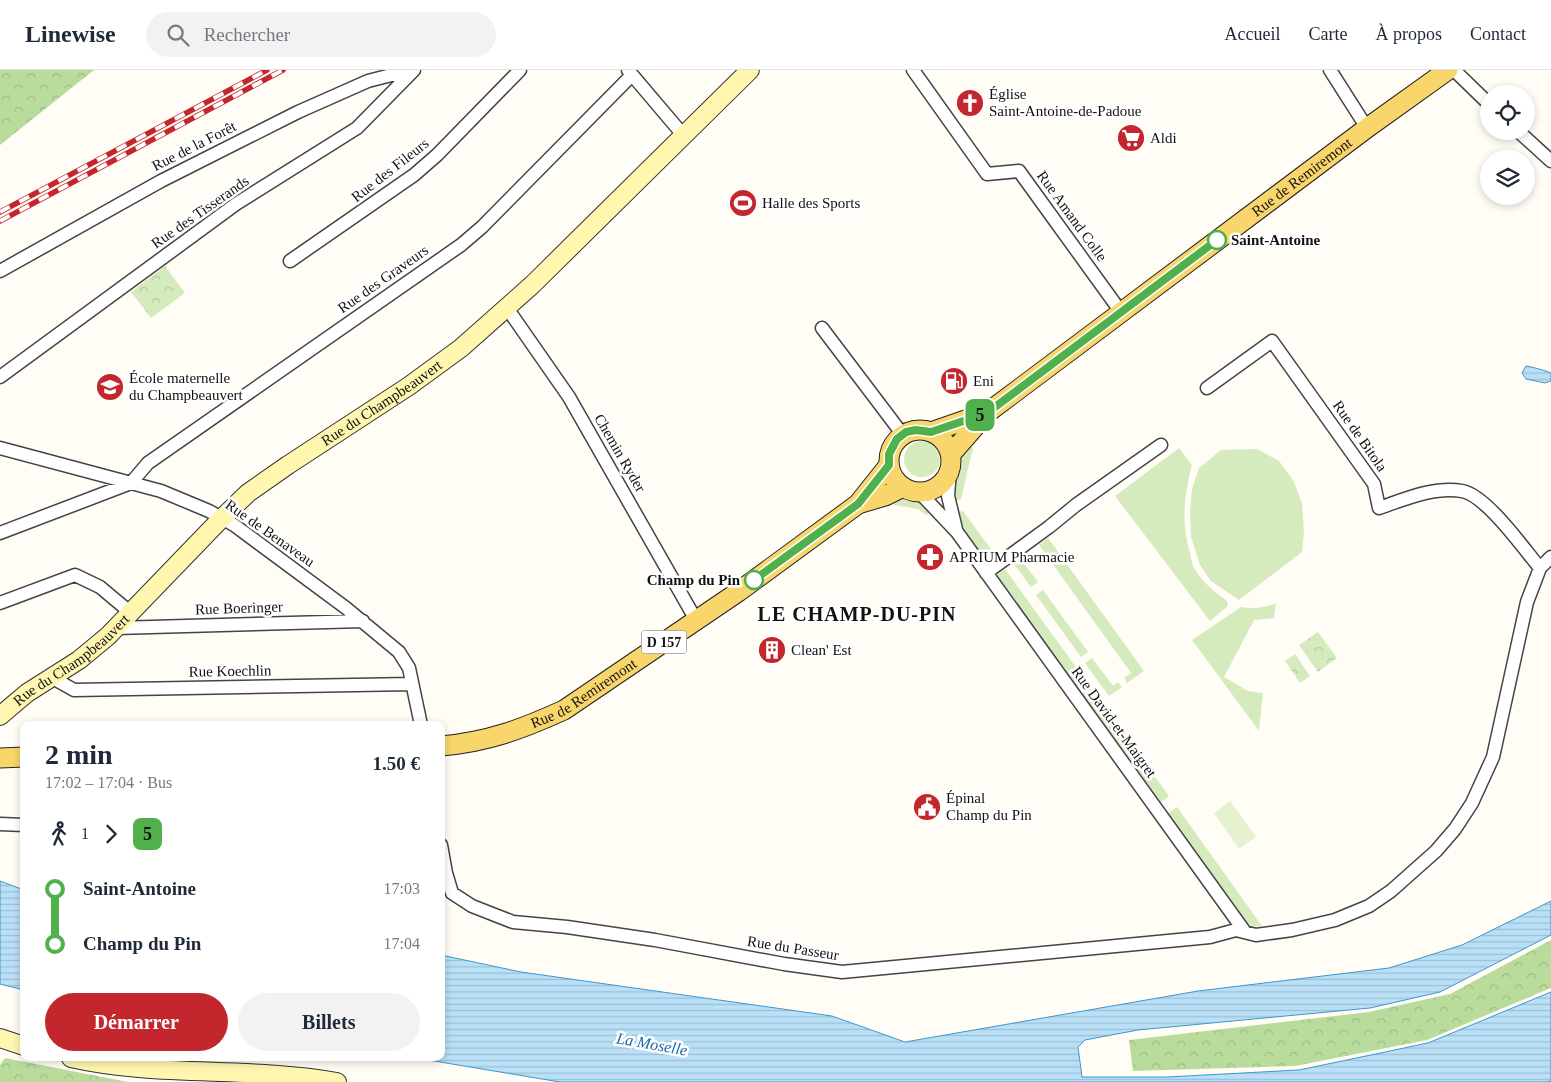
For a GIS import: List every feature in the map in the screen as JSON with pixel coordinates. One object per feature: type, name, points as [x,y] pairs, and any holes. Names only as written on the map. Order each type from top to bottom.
[{"type":"main road","name":"Rue de Remiremont","points":[[951,462],[987,413],[1367,128],[1448,70]]},
{"type":"main road","name":"Rue de Remiremont","points":[[931,432],[987,413]]},
{"type":"main road","points":[[916,430],[931,432],[937,434],[945,441],[951,462],[943,483],[931,490],[911,490],[894,479],[889,465],[889,454],[894,443],[902,435],[916,430]]},
{"type":"main road","name":"Rue de Remiremont","points":[[445,745],[480,741],[505,734],[564,710],[738,592],[858,504],[889,465]]},
{"type":"main road","name":"Rue de Remiremont","points":[[858,504],[911,490]]},
{"type":"main road","points":[[0,758],[20,757]]},
{"type":"street","name":"Rue de la Forêt","points":[[0,271],[161,181],[298,112],[368,81],[413,70]]},
{"type":"street","name":"Rue des Tisserands","points":[[0,377],[236,204],[357,128],[413,70]]},
{"type":"street","name":"Rue des Fileurs","points":[[290,261],[414,176],[520,70]]},
{"type":"street","name":"Rue du Champbeauvert","points":[[0,716],[27,693],[79,660],[116,628],[221,518],[248,493],[408,386],[461,348],[507,308],[750,70]]},
{"type":"street","name":"Rue Amand Colle","points":[[913,70],[986,174],[1019,171],[1122,312]]},
{"type":"street","points":[[1330,70],[1367,128]]},
{"type":"street","points":[[1454,70],[1480,95]]},
{"type":"street","name":"Rue des Graveurs","points":[[132,483],[148,463],[475,233],[630,73],[684,136]]},
{"type":"street","points":[[1528,140],[1551,161]]},
{"type":"street","name":"Chemin Ryder","points":[[507,308],[569,397],[696,620]]},
{"type":"street","points":[[822,328],[902,435]]},
{"type":"street","name":"Rue de Bitola","points":[[1207,388],[1272,341],[1374,484],[1380,508],[1411,497],[1443,490],[1463,490],[1485,504],[1540,568]]},
{"type":"street","points":[[986,573],[1049,527],[1076,504],[1161,445]]},
{"type":"street","name":"Rue de Benaveau","points":[[0,448],[161,491],[234,524],[363,621],[399,652],[409,668],[420,721]]},
{"type":"street","name":"Rue David-et-Maigret","points":[[951,462],[948,496],[956,532]]},
{"type":"street","points":[[0,533],[132,483]]},
{"type":"street","name":"Rue David-et-Maigret","points":[[911,490],[956,532],[1245,932]]},
{"type":"street","points":[[1540,568],[1551,557]]},
{"type":"street","name":"Rue du Passeur","points":[[445,876],[452,893],[472,906],[513,922],[567,927],[842,972],[1210,937],[1236,930],[1256,935],[1292,930],[1335,920],[1369,906],[1391,891],[1436,851],[1455,829],[1472,803],[1493,756],[1527,602],[1540,568]]},
{"type":"street","points":[[0,602],[75,575],[100,587],[131,613]]},
{"type":"street","name":"Rue Boeringer","points":[[116,628],[363,621]]},
{"type":"street","name":"Rue Koechlin","points":[[51,678],[74,690],[412,684]]},
{"type":"street","points":[[0,824],[20,825]]},
{"type":"street","points":[[0,1038],[20,1045]]},
{"type":"street","points":[[84,1061],[101,1065],[170,1070],[310,1077],[337,1082]]},
{"type":"green space","points":[[0,70],[94,70],[0,145]]},
{"type":"green space","points":[[165,266],[185,293],[151,318],[131,292]]},
{"type":"green space","points":[[922,441],[929,442],[935,446],[939,452],[939,466],[935,472],[929,476],[922,477],[915,476],[909,472],[905,466],[904,459],[905,452],[909,446],[915,442]]},
{"type":"green space","points":[[967,443],[973,448],[961,499],[954,501],[954,488],[960,471],[960,458]]},
{"type":"green space","points":[[1179,448],[1192,465],[1185,498],[1185,531],[1193,565],[1205,582],[1227,601],[1228,606],[1210,621],[1115,496]]},
{"type":"green space","points":[[1257,449],[1279,461],[1293,480],[1302,503],[1304,532],[1302,552],[1239,600],[1211,581],[1200,565],[1191,537],[1190,511],[1192,489],[1199,468],[1221,450]]},
{"type":"green space","points":[[906,496],[917,499],[932,511],[926,515],[918,509],[894,505],[892,499]]},
{"type":"green space","points":[[963,511],[996,556],[987,562],[956,513]]},
{"type":"green space","points":[[1048,538],[1144,671],[1127,683],[1124,678],[1131,673],[1039,545]]},
{"type":"green space","points":[[1020,558],[1038,582],[1031,587],[1013,563]]},
{"type":"green space","points":[[1005,569],[1086,681],[1078,687],[997,575]]},
{"type":"green space","points":[[1043,590],[1088,652],[1081,657],[1036,595]]},
{"type":"green space","points":[[1276,603],[1274,618],[1254,620],[1224,677],[1248,691],[1263,693],[1259,731],[1192,640],[1241,607],[1259,608]]},
{"type":"green space","points":[[1318,632],[1337,658],[1318,672],[1299,645]]},
{"type":"green space","points":[[1295,654],[1310,676],[1300,683],[1285,661]]},
{"type":"green space","points":[[1092,658],[1113,686],[1118,682],[1122,687],[1109,696],[1085,663]]},
{"type":"green space","points":[[1090,688],[1169,796],[1161,802],[1082,694]]},
{"type":"green space","points":[[1230,801],[1256,837],[1239,849],[1214,813]]},
{"type":"green space","points":[[1177,807],[1262,926],[1252,926],[1248,923],[1168,813]]},
{"type":"green space","points":[[1551,940],[1551,988],[1427,1040],[1295,1066],[1133,1071],[1129,1040],[1369,1012],[1450,994]]},
{"type":"green space","points":[[5,1058],[128,1082],[0,1082],[0,1065]]},
{"type":"water","points":[[1526,366],[1551,373],[1551,381],[1545,383],[1526,379],[1522,373]]},
{"type":"water","points":[[0,881],[20,888],[20,989],[0,984]]},
{"type":"water","name":"La Moselle","points":[[1551,901],[1551,935],[1440,992],[1370,1008],[1138,1030],[1085,1040],[1078,1047],[1082,1077],[1167,1077],[1299,1070],[1428,1043],[1551,992],[1551,1081],[560,1082],[434,1061],[445,1061],[445,956],[521,972],[832,1016],[905,1042],[1198,991],[1389,968],[1462,945]]},
{"type":"railway","points":[[0,212],[267,70]]},
{"type":"railway","points":[[0,221],[283,70]]},
{"type":"bus line","name":"5","points":[[754,580],[858,504],[889,465],[889,454],[894,443],[906,432],[927,430],[931,432],[987,413],[1217,240]]},
{"type":"place","name":"Église Saint-Antoine-de-Padoue","points":[[970,103]]},
{"type":"place","name":"Aldi","points":[[1131,138]]},
{"type":"place","name":"Halle des Sports","points":[[743,203]]},
{"type":"place","name":"Saint-Antoine","points":[[1217,240]]},
{"type":"place","name":"Eni","points":[[954,381]]},
{"type":"place","name":"École maternelle du Champbeauvert","points":[[110,387]]},
{"type":"place","name":"APRIUM Pharmacie","points":[[930,557]]},
{"type":"place","name":"Champ du Pin","points":[[754,580]]},
{"type":"place","name":"Clean' Est","points":[[772,650]]},
{"type":"place","name":"Épinal Champ du Pin","points":[[927,807]]},
{"type":"district","name":"LE CHAMP-DU-PIN","points":[[857,614]]}]
